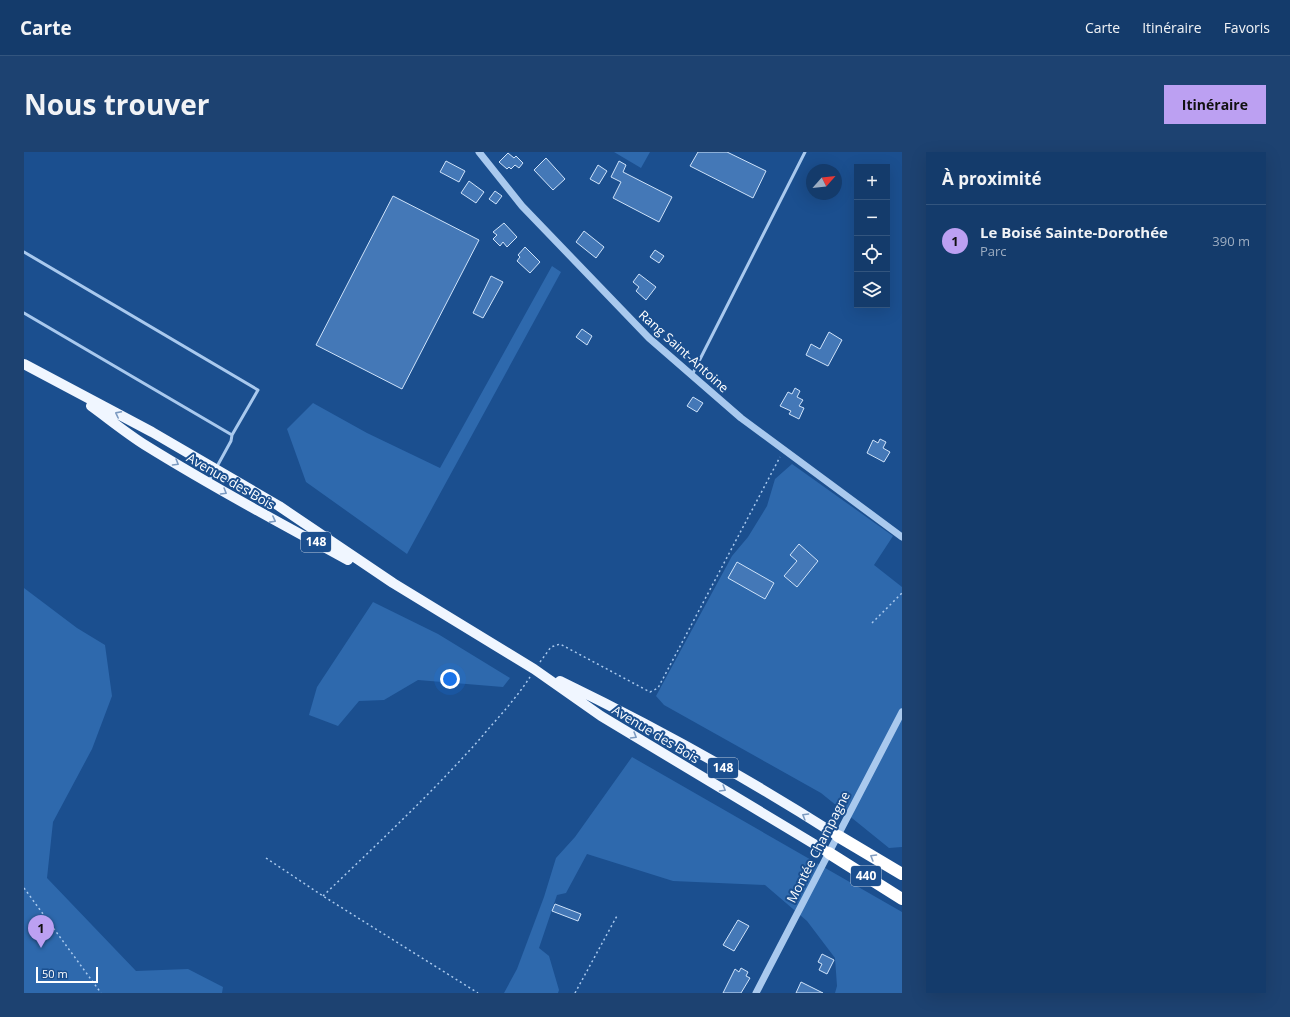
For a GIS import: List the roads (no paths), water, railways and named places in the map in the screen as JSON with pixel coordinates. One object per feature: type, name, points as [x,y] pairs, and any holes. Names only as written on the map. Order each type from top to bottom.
[{"type":"highway","name":"440","points":[[838,836],[902,874]]},
{"type":"highway","name":"440","points":[[829,853],[902,899]]},
{"type":"main road","name":"Avenue des Bois","points":[[24,364],[152,432],[279,506],[392,583],[534,669],[601,716],[829,853]]},
{"type":"main road","name":"Avenue des Bois","points":[[65,387],[144,444],[208,483],[271,519],[392,583]]},
{"type":"main road","name":"Avenue des Bois","points":[[534,669],[606,703],[749,782],[838,836]]},
{"type":"street","name":"Rang Saint-Antoine","points":[[479,152],[522,206],[649,338],[741,418],[902,537]]},
{"type":"street","name":"Montée Champagne","points":[[756,993],[902,712]]},
{"type":"lane","points":[[692,376],[805,152]]},
{"type":"lane","points":[[24,252],[258,390],[232,435],[232,441],[208,483]]},
{"type":"lane","points":[[24,313],[232,435]]},
{"type":"place","name":"Le Boisé Sainte-Dorothée","points":[[41,948]]}]
